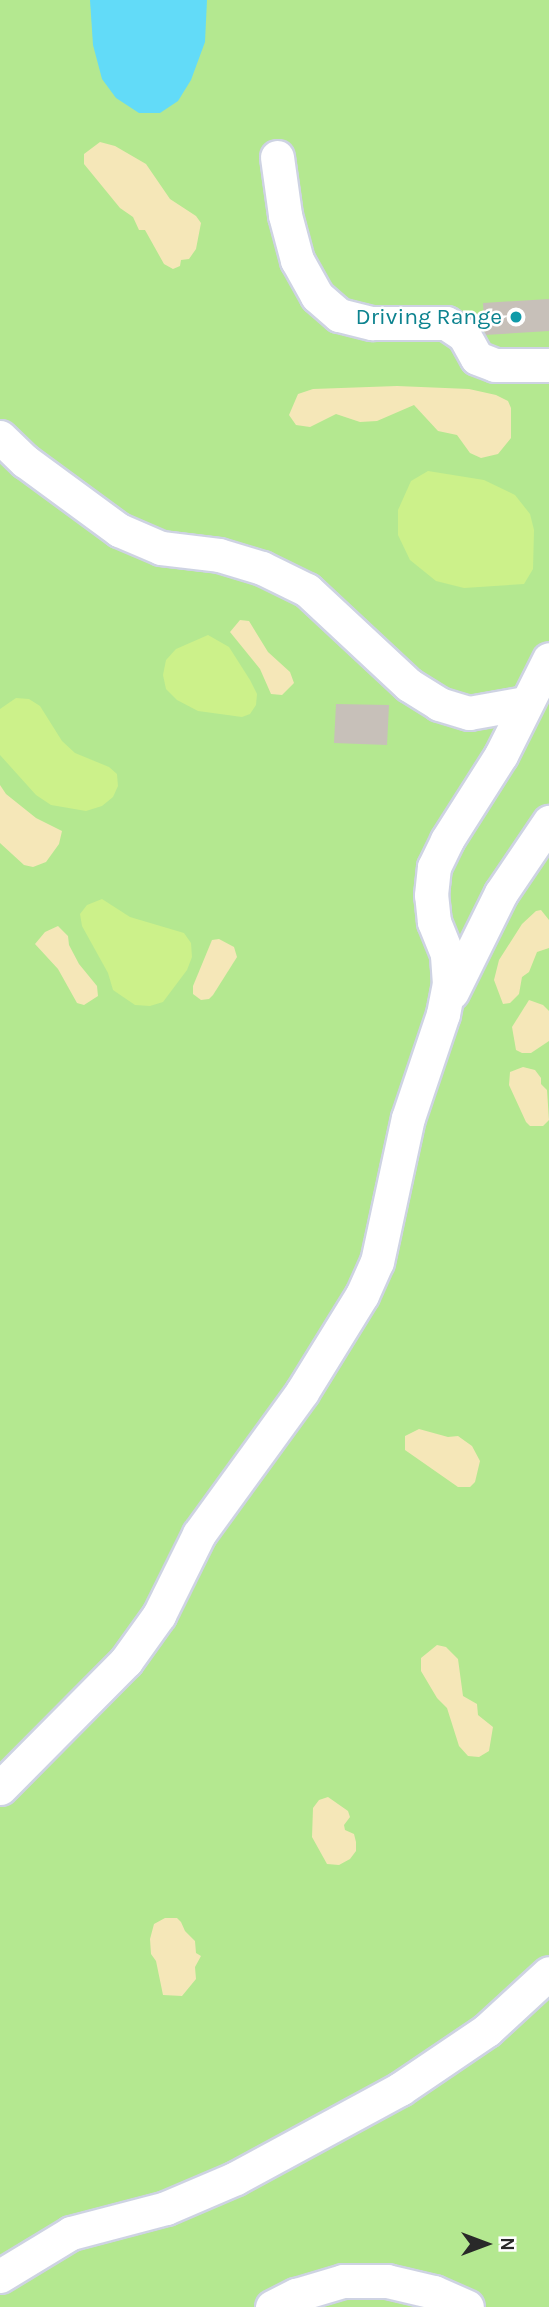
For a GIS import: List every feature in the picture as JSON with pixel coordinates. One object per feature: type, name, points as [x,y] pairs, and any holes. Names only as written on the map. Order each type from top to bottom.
[{"type":"lane","points":[[276,157],[285,215],[297,260],[317,296],[339,315],[372,323],[446,323],[464,335],[477,358],[495,365],[549,365]]},
{"type":"lane","points":[[0,437],[25,461],[119,530],[161,548],[219,555],[262,568],[307,590],[409,685],[439,704],[469,713],[525,703]]},
{"type":"lane","points":[[443,1014],[449,984],[447,954],[434,922],[430,895],[434,867],[447,840],[501,755],[549,659]]},
{"type":"lane","points":[[0,1788],[126,1661],[159,1615],[199,1534],[302,1392],[362,1295],[377,1262],[408,1118],[443,1014],[468,955],[501,893],[549,822]]},
{"type":"lane","points":[[0,2276],[71,2234],[166,2208],[236,2178],[401,2089],[487,2030],[549,1973]]},
{"type":"lane","points":[[272,2307],[296,2295],[343,2281],[387,2281],[434,2292],[467,2307]]},
{"type":"green space","points":[[0,0],[549,0],[549,2307],[0,2307]]},
{"type":"green space","points":[[428,471],[484,480],[515,495],[530,514],[534,530],[533,569],[524,584],[464,588],[436,581],[410,560],[398,535],[398,510],[411,481]]},
{"type":"green space","points":[[208,635],[229,647],[250,680],[257,694],[256,705],[250,714],[242,717],[198,711],[177,700],[166,689],[163,675],[166,660],[176,649]]},
{"type":"green space","points":[[16,698],[29,699],[40,706],[62,741],[75,753],[109,767],[117,774],[118,786],[113,797],[102,806],[86,811],[51,805],[36,795],[0,755],[0,709]]},
{"type":"green space","points":[[102,899],[130,917],[184,933],[191,943],[192,957],[187,970],[163,1002],[150,1006],[135,1005],[113,990],[108,973],[82,926],[80,914],[87,905]]},
{"type":"sand","points":[[100,142],[115,146],[146,164],[170,199],[196,216],[201,223],[196,249],[189,259],[181,260],[180,266],[173,269],[164,264],[145,230],[139,230],[133,217],[120,208],[84,164],[84,154]]},
{"type":"sand","points":[[397,386],[469,389],[496,395],[508,401],[511,408],[511,438],[498,454],[481,458],[470,453],[457,435],[438,431],[414,405],[377,421],[360,422],[336,414],[310,427],[296,425],[289,415],[298,394],[313,389]]},
{"type":"sand","points":[[240,620],[249,621],[268,652],[290,672],[294,683],[282,695],[271,694],[260,669],[230,632]]},
{"type":"sand","points":[[0,785],[6,794],[36,818],[62,831],[59,844],[46,862],[33,867],[24,865],[0,843]]},
{"type":"sand","points":[[541,910],[549,920],[549,948],[537,952],[529,972],[522,977],[519,994],[510,1003],[503,1004],[494,980],[499,960],[522,924],[536,911]]},
{"type":"sand","points":[[58,926],[68,936],[69,945],[79,964],[97,986],[98,996],[84,1005],[77,1003],[58,969],[35,944],[45,932]]},
{"type":"sand","points":[[219,939],[234,947],[237,957],[213,995],[209,999],[201,1000],[193,994],[193,986],[212,940]]},
{"type":"sand","points":[[529,1000],[543,1005],[549,1011],[549,1041],[531,1053],[522,1053],[516,1050],[512,1027]]},
{"type":"sand","points":[[523,1067],[535,1070],[547,1090],[549,1120],[543,1126],[530,1126],[526,1122],[509,1085],[510,1072]]},
{"type":"sand","points":[[419,1429],[448,1437],[458,1436],[472,1446],[480,1461],[475,1482],[470,1487],[458,1487],[405,1450],[405,1436]]},
{"type":"sand","points":[[437,1645],[446,1647],[458,1659],[463,1696],[477,1704],[478,1715],[493,1727],[489,1751],[479,1757],[468,1756],[459,1746],[447,1708],[437,1698],[421,1671],[421,1658]]},
{"type":"sand","points":[[328,1797],[348,1811],[350,1817],[344,1825],[345,1830],[354,1834],[356,1842],[356,1851],[350,1859],[339,1865],[327,1864],[312,1837],[313,1808],[319,1800]]},
{"type":"sand","points":[[165,1918],[177,1918],[181,1922],[185,1931],[195,1941],[196,1953],[201,1956],[195,1967],[196,1979],[182,1996],[163,1995],[156,1961],[151,1954],[150,1939],[154,1924]]},
{"type":"water","points":[[90,0],[207,0],[205,42],[191,80],[178,101],[160,113],[139,113],[116,98],[102,79],[93,45]]},
{"type":"building","name":"Driving Range","points":[[549,299],[549,331],[485,335],[483,303]]},
{"type":"building","points":[[336,704],[389,705],[387,745],[334,743]]},
{"type":"place","name":"Driving Range","points":[[516,317]]}]
